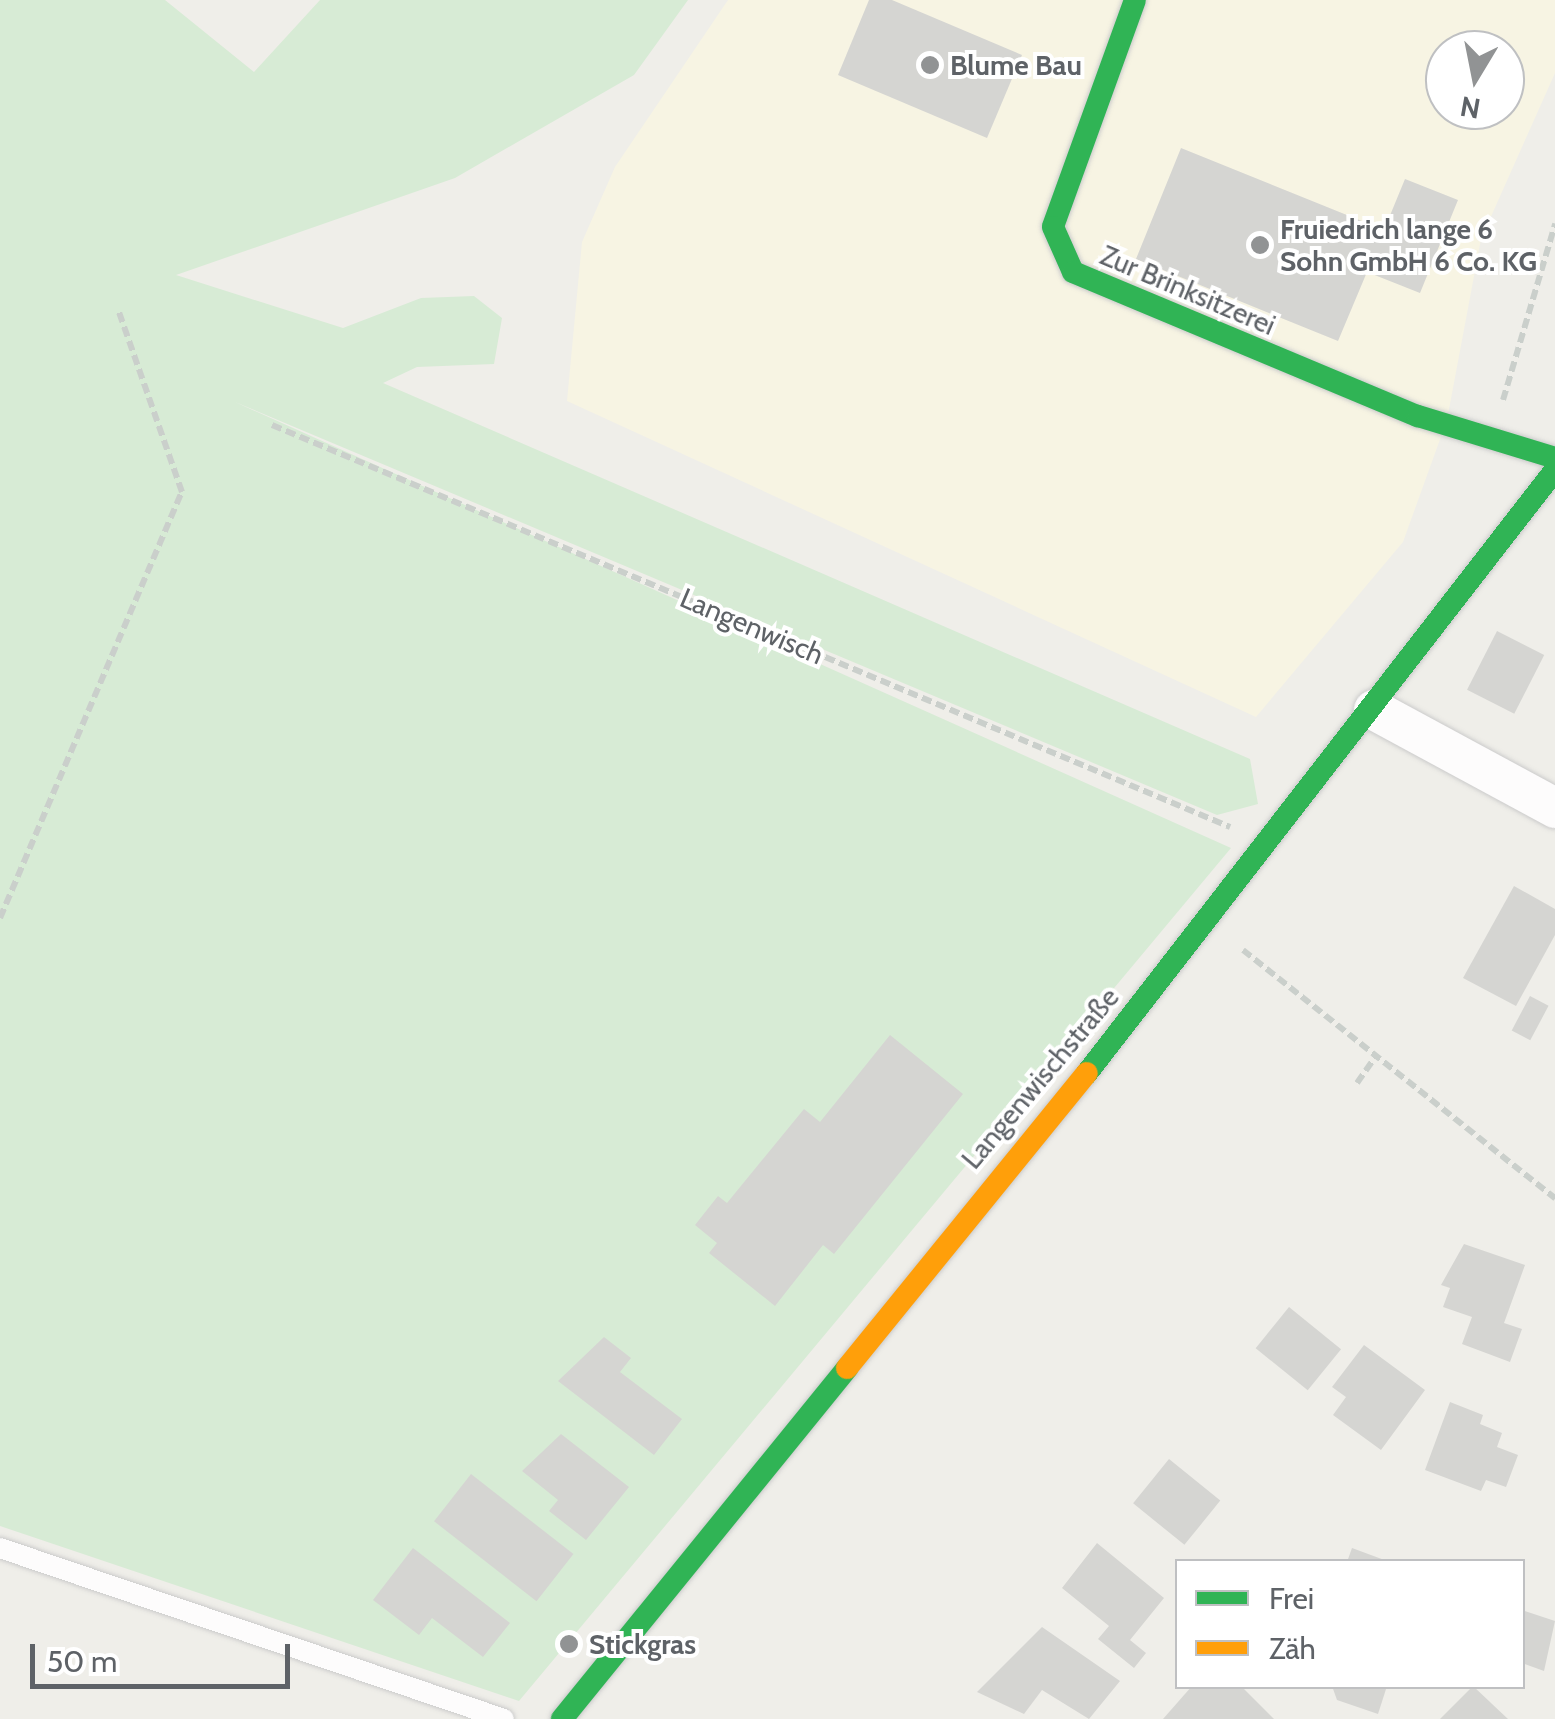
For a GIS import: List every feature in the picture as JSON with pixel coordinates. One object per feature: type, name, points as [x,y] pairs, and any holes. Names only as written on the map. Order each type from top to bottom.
[{"type":"street","name":"Zur Brinksitzerei","points":[[1135,0],[1053,227],[1073,272],[1493,439],[1555,458]]},
{"type":"street","name":"Langenwischstraße","points":[[562,1719],[1208,922],[1555,470]]},
{"type":"street","points":[[1374,710],[1555,808]]},
{"type":"lane","points":[[0,1548],[504,1719]]},
{"type":"path","points":[[1493,439],[1555,224]]},
{"type":"path","points":[[0,918],[182,492],[118,309]]},
{"type":"path","name":"Langenwisch","points":[[272,424],[1232,827]]},
{"type":"path","points":[[1208,922],[1555,1198]]},
{"type":"path","points":[[1357,1083],[1376,1056]]},
{"type":"shaded area","points":[[728,0],[1555,0],[1555,73],[1481,239],[1447,420],[1403,542],[1256,717],[567,401],[582,242],[615,167]]},
{"type":"green space","points":[[0,0],[165,0],[254,72],[320,0],[688,0],[634,75],[455,178],[176,275],[343,328],[421,298],[474,296],[502,318],[494,364],[417,367],[383,383],[1250,759],[1258,804],[1217,815],[235,402],[1231,848],[519,1701],[0,1526]]},
{"type":"building","name":"Blume Bau","points":[[869,0],[892,0],[1022,55],[987,138],[838,75]]},
{"type":"building","name":"Fruiedrich lange 6 Sohn GmbH 6 Co. KG","points":[[1181,148],[1384,230],[1405,179],[1458,200],[1420,293],[1367,272],[1338,341],[1136,259]]},
{"type":"building","points":[[1497,631],[1544,655],[1514,714],[1467,690]]},
{"type":"building","points":[[1514,886],[1555,909],[1555,935],[1516,1006],[1463,978]]},
{"type":"building","points":[[1530,996],[1549,1006],[1530,1040],[1512,1030]]},
{"type":"building","points":[[890,1035],[963,1094],[834,1254],[823,1245],[775,1306],[709,1253],[717,1243],[695,1225],[718,1196],[727,1203],[804,1109],[820,1122]]},
{"type":"building","points":[[1464,1244],[1525,1265],[1504,1323],[1522,1329],[1510,1362],[1462,1344],[1472,1317],[1443,1307],[1450,1288],[1441,1285]]},
{"type":"building","points":[[1289,1307],[1341,1349],[1308,1390],[1256,1348]]},
{"type":"building","points":[[604,1337],[631,1358],[620,1372],[682,1419],[654,1455],[558,1381]]},
{"type":"building","points":[[1364,1345],[1425,1390],[1381,1450],[1333,1415],[1346,1397],[1332,1387]]},
{"type":"building","points":[[1450,1402],[1483,1415],[1480,1424],[1502,1433],[1497,1447],[1518,1455],[1506,1487],[1486,1480],[1481,1491],[1425,1470]]},
{"type":"building","points":[[561,1434],[629,1487],[586,1540],[549,1511],[558,1500],[522,1471]]},
{"type":"building","points":[[1169,1459],[1220,1501],[1184,1545],[1133,1503]]},
{"type":"building","points":[[471,1474],[573,1554],[537,1601],[434,1521]]},
{"type":"building","points":[[1097,1543],[1164,1598],[1130,1640],[1146,1653],[1134,1668],[1098,1639],[1109,1626],[1062,1588]]},
{"type":"building","points":[[413,1548],[510,1623],[483,1657],[432,1618],[419,1635],[373,1600]]},
{"type":"building","points":[[1352,1548],[1382,1559],[1348,1559]]},
{"type":"building","points":[[1525,1611],[1555,1621],[1544,1671],[1525,1664]]},
{"type":"building","points":[[1042,1627],[1120,1681],[1089,1719],[1042,1690],[1024,1714],[977,1692]]},
{"type":"building","points":[[1189,1689],[1244,1689],[1274,1719],[1163,1719]]},
{"type":"building","points":[[1333,1689],[1386,1689],[1378,1714],[1337,1700]]},
{"type":"building","points":[[1470,1689],[1476,1689],[1508,1719],[1440,1719]]},
{"type":"traffic: fast","points":[[1135,0],[1053,227],[1073,272],[1418,416],[1555,458]]},
{"type":"traffic: fast","points":[[1087,1073],[1555,470]]},
{"type":"traffic: fast","points":[[562,1719],[847,1368]]},
{"type":"traffic: slow","points":[[847,1368],[1087,1073]]},
{"type":"place","name":"Blume Bau","points":[[930,65]]},
{"type":"place","name":"Fruiedrich lange 6 Sohn GmbH 6 Co. KG","points":[[1260,245]]},
{"type":"place","name":"Stickgras","points":[[569,1644]]}]
